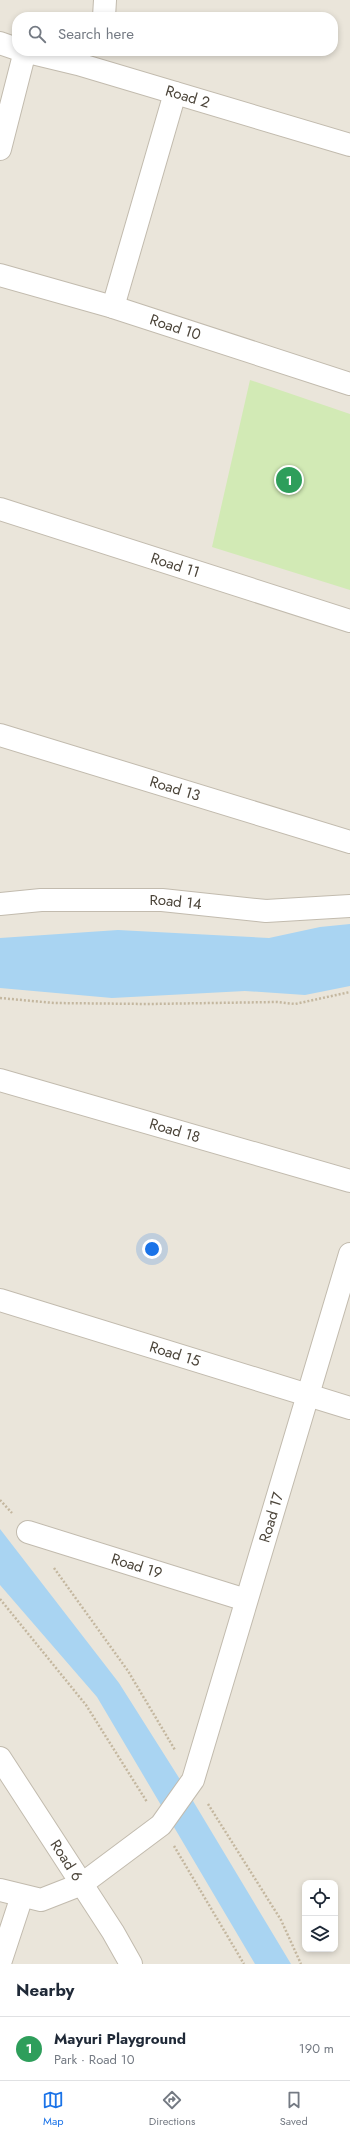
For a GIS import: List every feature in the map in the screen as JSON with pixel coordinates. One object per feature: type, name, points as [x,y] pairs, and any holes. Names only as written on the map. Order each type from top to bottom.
[{"type":"street","points":[[104,12],[105,0]]},
{"type":"street","points":[[0,43],[12,47]]},
{"type":"street","points":[[0,150],[23,56]]},
{"type":"street","name":"Road 2","points":[[82,57],[175,93],[350,145]]},
{"type":"street","points":[[113,307],[175,93]]},
{"type":"street","name":"Road 10","points":[[0,275],[113,307],[350,384]]},
{"type":"street","name":"Road 11","points":[[0,510],[350,621]]},
{"type":"street","name":"Road 13","points":[[0,735],[350,842]]},
{"type":"street","name":"Road 14","points":[[0,904],[41,900],[162,900],[266,911],[350,906]]},
{"type":"street","name":"Road 18","points":[[0,1080],[350,1181]]},
{"type":"street","name":"Road 17","points":[[0,1890],[41,1900],[82,1884],[161,1825],[193,1780],[350,1254]]},
{"type":"street","name":"Road 15","points":[[0,1300],[350,1408]]},
{"type":"street","name":"Road 19","points":[[28,1532],[246,1600]]},
{"type":"street","name":"Road 6","points":[[0,1758],[82,1884],[131,1964]]},
{"type":"street","points":[[0,1963],[22,1896]]},
{"type":"path","points":[[0,998],[54,1003],[148,1004],[277,1002],[295,1004],[350,992]]},
{"type":"path","points":[[0,1500],[28,1532]]},
{"type":"path","points":[[51,1563],[128,1671],[193,1780],[281,1920],[301,1964]]},
{"type":"path","points":[[0,1599],[86,1705],[161,1825],[244,1964]]},
{"type":"shaded area","points":[[0,0],[350,0],[350,1964],[0,1964]]},
{"type":"green space","points":[[250,380],[350,414],[350,590],[212,547]]},
{"type":"water","points":[[350,924],[350,986],[305,995],[245,991],[112,998],[0,988],[0,938],[118,930],[269,938],[320,927]]},
{"type":"water","points":[[0,1529],[119,1683],[181,1781],[291,1964],[255,1964],[97,1697],[0,1585]]},
{"type":"place","name":"Mayuri Playground","points":[[289,480]]}]
